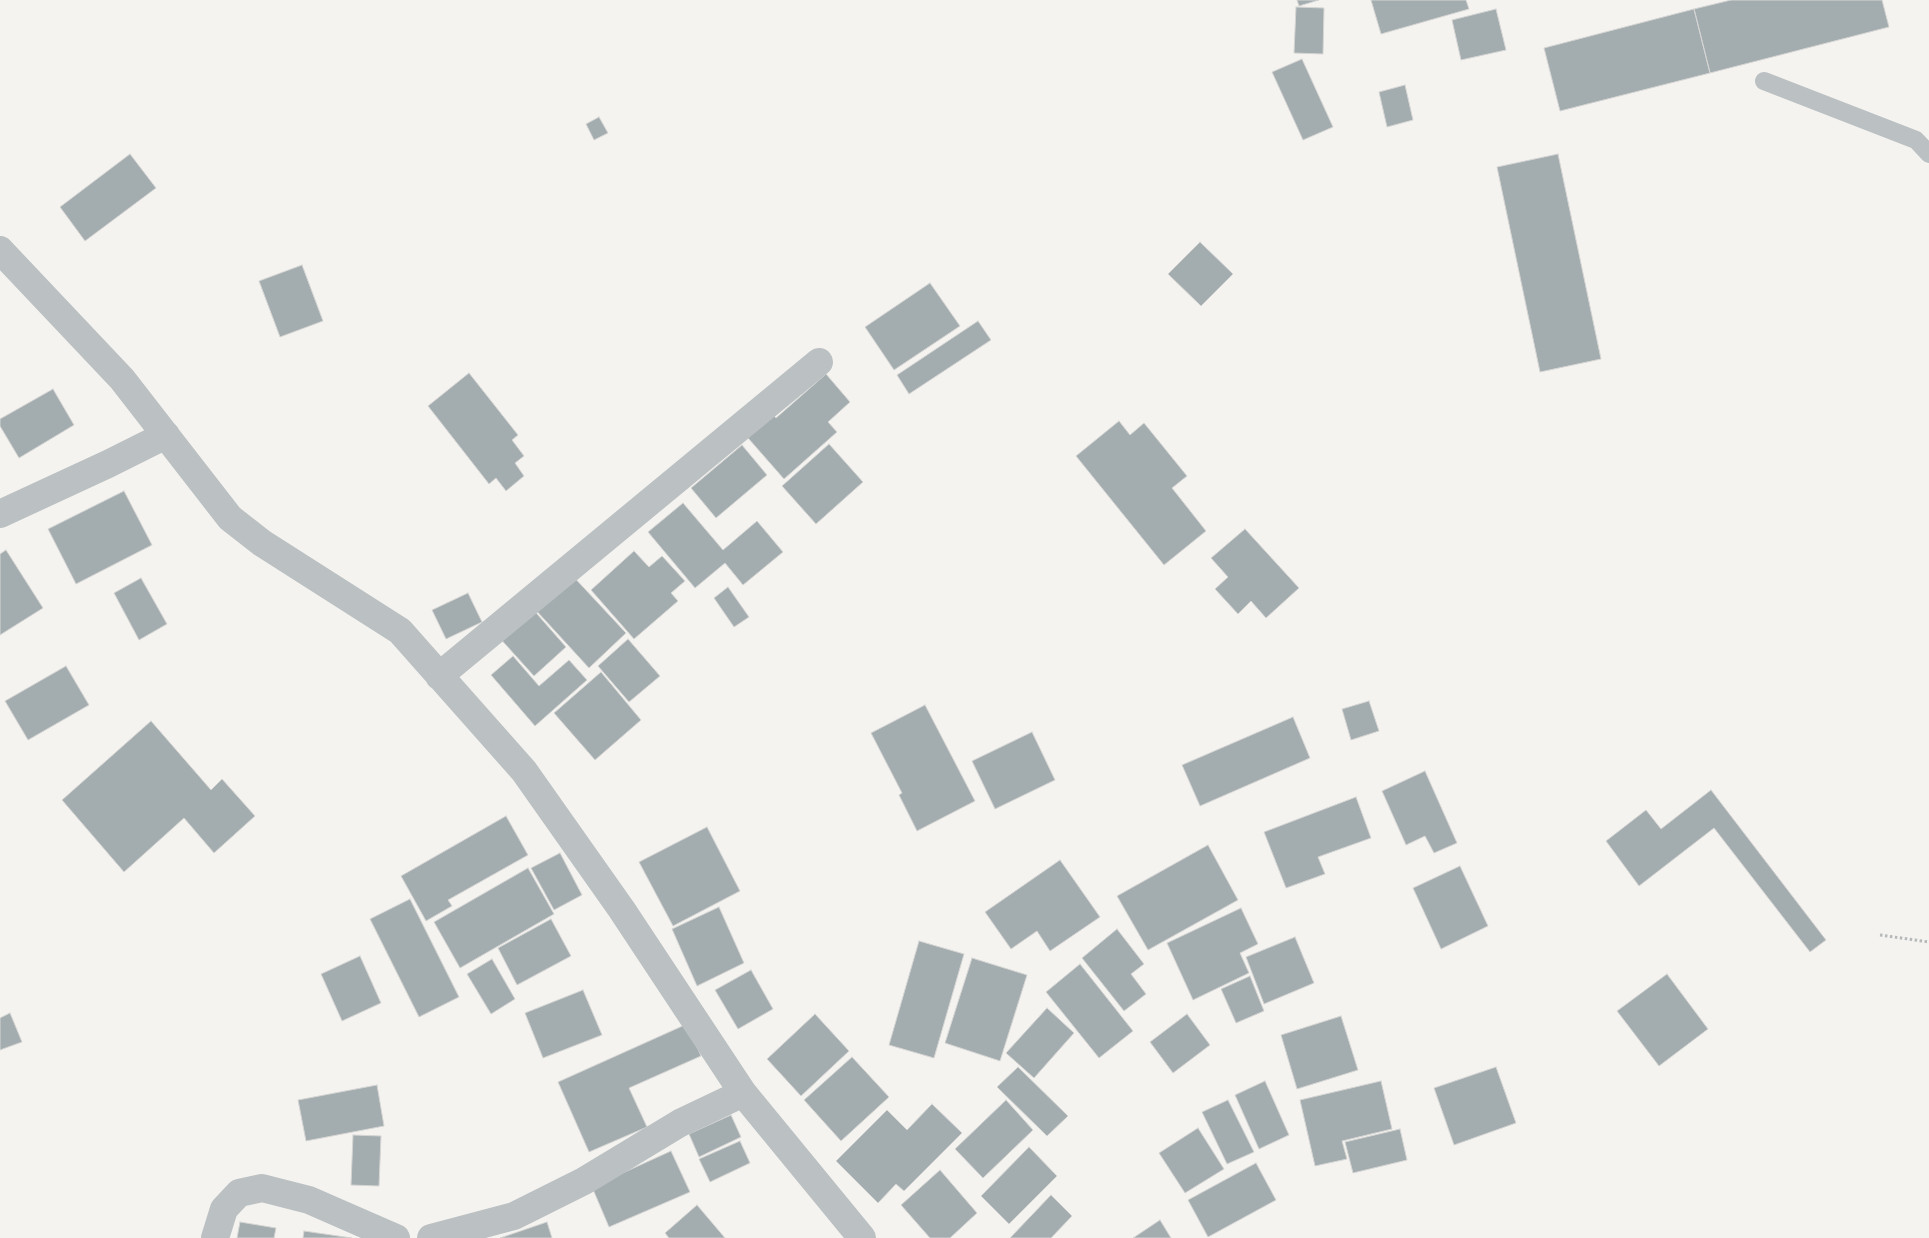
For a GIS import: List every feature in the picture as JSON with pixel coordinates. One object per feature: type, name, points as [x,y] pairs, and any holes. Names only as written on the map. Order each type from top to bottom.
[{"type":"street","points":[[0,250],[122,379],[230,518],[262,543],[400,631],[524,771],[622,910],[743,1092],[862,1238]]},
{"type":"street","points":[[439,676],[820,362]]},
{"type":"street","points":[[0,514],[166,435]]},
{"type":"street","points":[[432,1238],[514,1216],[584,1181],[680,1123],[743,1092]]},
{"type":"street","points":[[215,1238],[224,1209],[239,1193],[262,1188],[309,1200],[396,1238]]},
{"type":"lane","points":[[1764,81],[1916,140],[1929,154]]},
{"type":"path","points":[[1880,935],[1929,942]]},
{"type":"building","points":[[1297,0],[1319,0],[1299,6]]},
{"type":"building","points":[[1371,0],[1466,0],[1469,9],[1381,34]]},
{"type":"building","points":[[1731,0],[1882,0],[1889,27],[1710,73],[1694,9]]},
{"type":"building","points":[[1296,7],[1324,8],[1323,54],[1294,53]]},
{"type":"building","points":[[1496,9],[1506,50],[1461,60],[1452,20]]},
{"type":"building","points":[[1694,9],[1710,73],[1560,111],[1544,48]]},
{"type":"building","points":[[1302,59],[1333,127],[1303,140],[1272,72]]},
{"type":"building","points":[[1405,85],[1413,120],[1387,127],[1379,92]]},
{"type":"building","points":[[599,117],[608,133],[594,140],[586,124]]},
{"type":"building","points":[[130,154],[156,188],[85,241],[60,207]]},
{"type":"building","points":[[1558,154],[1601,359],[1540,372],[1497,167]]},
{"type":"building","points":[[1200,242],[1233,274],[1201,306],[1168,274]]},
{"type":"building","points":[[302,265],[323,321],[280,337],[259,281]]},
{"type":"building","points":[[930,283],[960,326],[894,370],[865,327]]},
{"type":"building","points":[[978,321],[991,340],[909,394],[897,375]]},
{"type":"building","points":[[469,373],[518,435],[512,440],[524,456],[515,463],[524,476],[506,491],[496,478],[489,484],[428,406]]},
{"type":"building","points":[[826,374],[850,402],[828,422],[837,432],[784,479],[741,430],[766,407],[776,418]]},
{"type":"building","points":[[53,389],[74,425],[19,458],[0,426],[0,419]]},
{"type":"building","points":[[1119,421],[1130,435],[1144,423],[1187,476],[1172,488],[1206,531],[1164,565],[1076,456]]},
{"type":"building","points":[[829,444],[863,482],[816,524],[782,486]]},
{"type":"building","points":[[742,445],[767,475],[716,518],[691,488]]},
{"type":"building","points":[[124,491],[152,545],[76,584],[48,529]]},
{"type":"building","points":[[683,503],[723,550],[757,521],[783,552],[743,585],[725,563],[695,588],[648,532]]},
{"type":"building","points":[[1245,529],[1299,588],[1266,618],[1251,601],[1238,614],[1215,589],[1228,577],[1211,558]]},
{"type":"building","points":[[6,550],[43,608],[0,635],[0,554]]},
{"type":"building","points":[[634,551],[649,567],[662,556],[685,581],[671,593],[678,601],[634,639],[591,590]]},
{"type":"building","points":[[570,573],[626,633],[589,668],[533,607]]},
{"type":"building","points":[[141,578],[167,624],[139,640],[114,593]]},
{"type":"building","points":[[728,587],[749,617],[734,627],[714,598]]},
{"type":"building","points":[[468,593],[482,622],[446,639],[432,610]]},
{"type":"building","points":[[530,606],[566,647],[534,676],[497,635]]},
{"type":"building","points":[[628,639],[660,676],[629,702],[598,666]]},
{"type":"building","points":[[513,656],[539,686],[569,660],[587,680],[535,726],[491,675]]},
{"type":"building","points":[[66,666],[89,705],[28,740],[5,701]]},
{"type":"building","points":[[601,672],[641,720],[595,760],[554,713]]},
{"type":"building","points":[[1369,701],[1379,731],[1351,740],[1342,709]]},
{"type":"building","points":[[925,705],[975,801],[917,831],[899,795],[902,793],[871,733]]},
{"type":"building","points":[[1293,717],[1310,758],[1200,806],[1182,765]]},
{"type":"building","points":[[151,721],[211,790],[222,779],[255,816],[214,853],[184,818],[124,872],[62,800]]},
{"type":"building","points":[[1032,732],[1055,780],[995,809],[972,761]]},
{"type":"building","points":[[1425,771],[1457,843],[1434,853],[1425,836],[1406,845],[1382,791]]},
{"type":"building","points":[[1711,790],[1826,940],[1810,952],[1714,828],[1639,886],[1606,841],[1646,810],[1661,829]]},
{"type":"building","points":[[1356,797],[1371,838],[1318,857],[1325,874],[1286,888],[1264,832]]},
{"type":"building","points":[[506,816],[528,855],[448,900],[452,906],[426,921],[401,876]]},
{"type":"building","points":[[707,827],[740,891],[673,926],[639,862]]},
{"type":"building","points":[[1208,845],[1238,900],[1148,950],[1117,896]]},
{"type":"building","points":[[560,853],[582,895],[554,910],[531,868]]},
{"type":"building","points":[[1060,860],[1100,917],[1050,951],[1037,931],[1011,949],[985,912]]},
{"type":"building","points":[[1460,866],[1488,926],[1441,949],[1413,888]]},
{"type":"building","points":[[528,868],[554,914],[460,968],[434,922]]},
{"type":"building","points":[[410,899],[459,997],[419,1017],[370,919]]},
{"type":"building","points":[[719,907],[744,963],[697,986],[672,929]]},
{"type":"building","points":[[1241,908],[1258,944],[1240,953],[1249,973],[1193,1000],[1167,943]]},
{"type":"building","points":[[551,919],[571,956],[517,985],[498,948]]},
{"type":"building","points":[[1117,929],[1144,964],[1131,974],[1146,994],[1124,1011],[1082,958]]},
{"type":"building","points":[[1295,937],[1314,983],[1264,1004],[1246,957]]},
{"type":"building","points":[[919,941],[964,954],[934,1058],[889,1045]]},
{"type":"building","points":[[360,956],[381,1003],[342,1021],[321,974]]},
{"type":"building","points":[[972,958],[1027,975],[1000,1061],[945,1043]]},
{"type":"building","points":[[492,959],[515,999],[491,1014],[467,974]]},
{"type":"building","points":[[1080,964],[1133,1031],[1099,1058],[1046,992]]},
{"type":"building","points":[[751,970],[773,1009],[738,1029],[715,990]]},
{"type":"building","points":[[1667,974],[1708,1029],[1659,1066],[1617,1011]]},
{"type":"building","points":[[1250,976],[1264,1011],[1236,1023],[1221,989]]},
{"type":"building","points":[[583,990],[602,1035],[543,1058],[525,1013]]},
{"type":"building","points":[[1047,1008],[1074,1033],[1034,1078],[1006,1053]]},
{"type":"building","points":[[10,1013],[22,1042],[0,1050],[0,1018]]},
{"type":"building","points":[[815,1014],[849,1051],[801,1096],[767,1059]]},
{"type":"building","points":[[1187,1014],[1210,1045],[1173,1073],[1150,1042]]},
{"type":"building","points":[[1341,1016],[1358,1070],[1297,1089],[1281,1035]]},
{"type":"building","points":[[687,1024],[701,1056],[629,1088],[647,1127],[589,1152],[558,1082]]},
{"type":"building","points":[[852,1057],[889,1097],[841,1141],[804,1100]]},
{"type":"building","points":[[1018,1067],[1068,1116],[1047,1136],[997,1087]]},
{"type":"building","points":[[1496,1067],[1516,1123],[1454,1145],[1434,1088]]},
{"type":"building","points":[[1265,1081],[1289,1135],[1259,1149],[1235,1095]]},
{"type":"building","points":[[1381,1081],[1392,1129],[1342,1141],[1347,1159],[1315,1166],[1300,1100]]},
{"type":"building","points":[[377,1085],[384,1126],[306,1141],[298,1100]]},
{"type":"building","points":[[1006,1100],[1033,1130],[983,1178],[955,1149]]},
{"type":"building","points":[[1228,1100],[1254,1152],[1227,1164],[1202,1112]]},
{"type":"building","points":[[932,1104],[962,1133],[904,1191],[896,1184],[878,1203],[836,1161],[887,1110],[907,1130]]},
{"type":"building","points":[[731,1115],[741,1137],[699,1157],[689,1134]]},
{"type":"building","points":[[1198,1128],[1224,1169],[1185,1193],[1159,1153]]},
{"type":"building","points":[[1400,1129],[1407,1160],[1353,1173],[1345,1142]]},
{"type":"building","points":[[353,1135],[381,1136],[379,1186],[351,1185]]},
{"type":"building","points":[[740,1141],[750,1163],[710,1182],[699,1159]]},
{"type":"building","points":[[1029,1147],[1057,1176],[1009,1224],[981,1196]]},
{"type":"building","points":[[671,1151],[690,1192],[609,1227],[592,1187]]},
{"type":"building","points":[[1256,1163],[1276,1200],[1208,1237],[1188,1200]]},
{"type":"building","points":[[940,1170],[977,1213],[950,1238],[930,1238],[901,1205]]},
{"type":"building","points":[[1051,1195],[1072,1216],[1051,1238],[1010,1238]]},
{"type":"building","points":[[697,1205],[725,1238],[669,1238],[665,1233]]},
{"type":"building","points":[[1160,1220],[1171,1238],[1133,1238]]},
{"type":"building","points":[[240,1222],[276,1228],[274,1238],[237,1238]]},
{"type":"building","points":[[547,1222],[552,1238],[500,1238]]},
{"type":"building","points":[[304,1231],[352,1238],[303,1238]]}]
